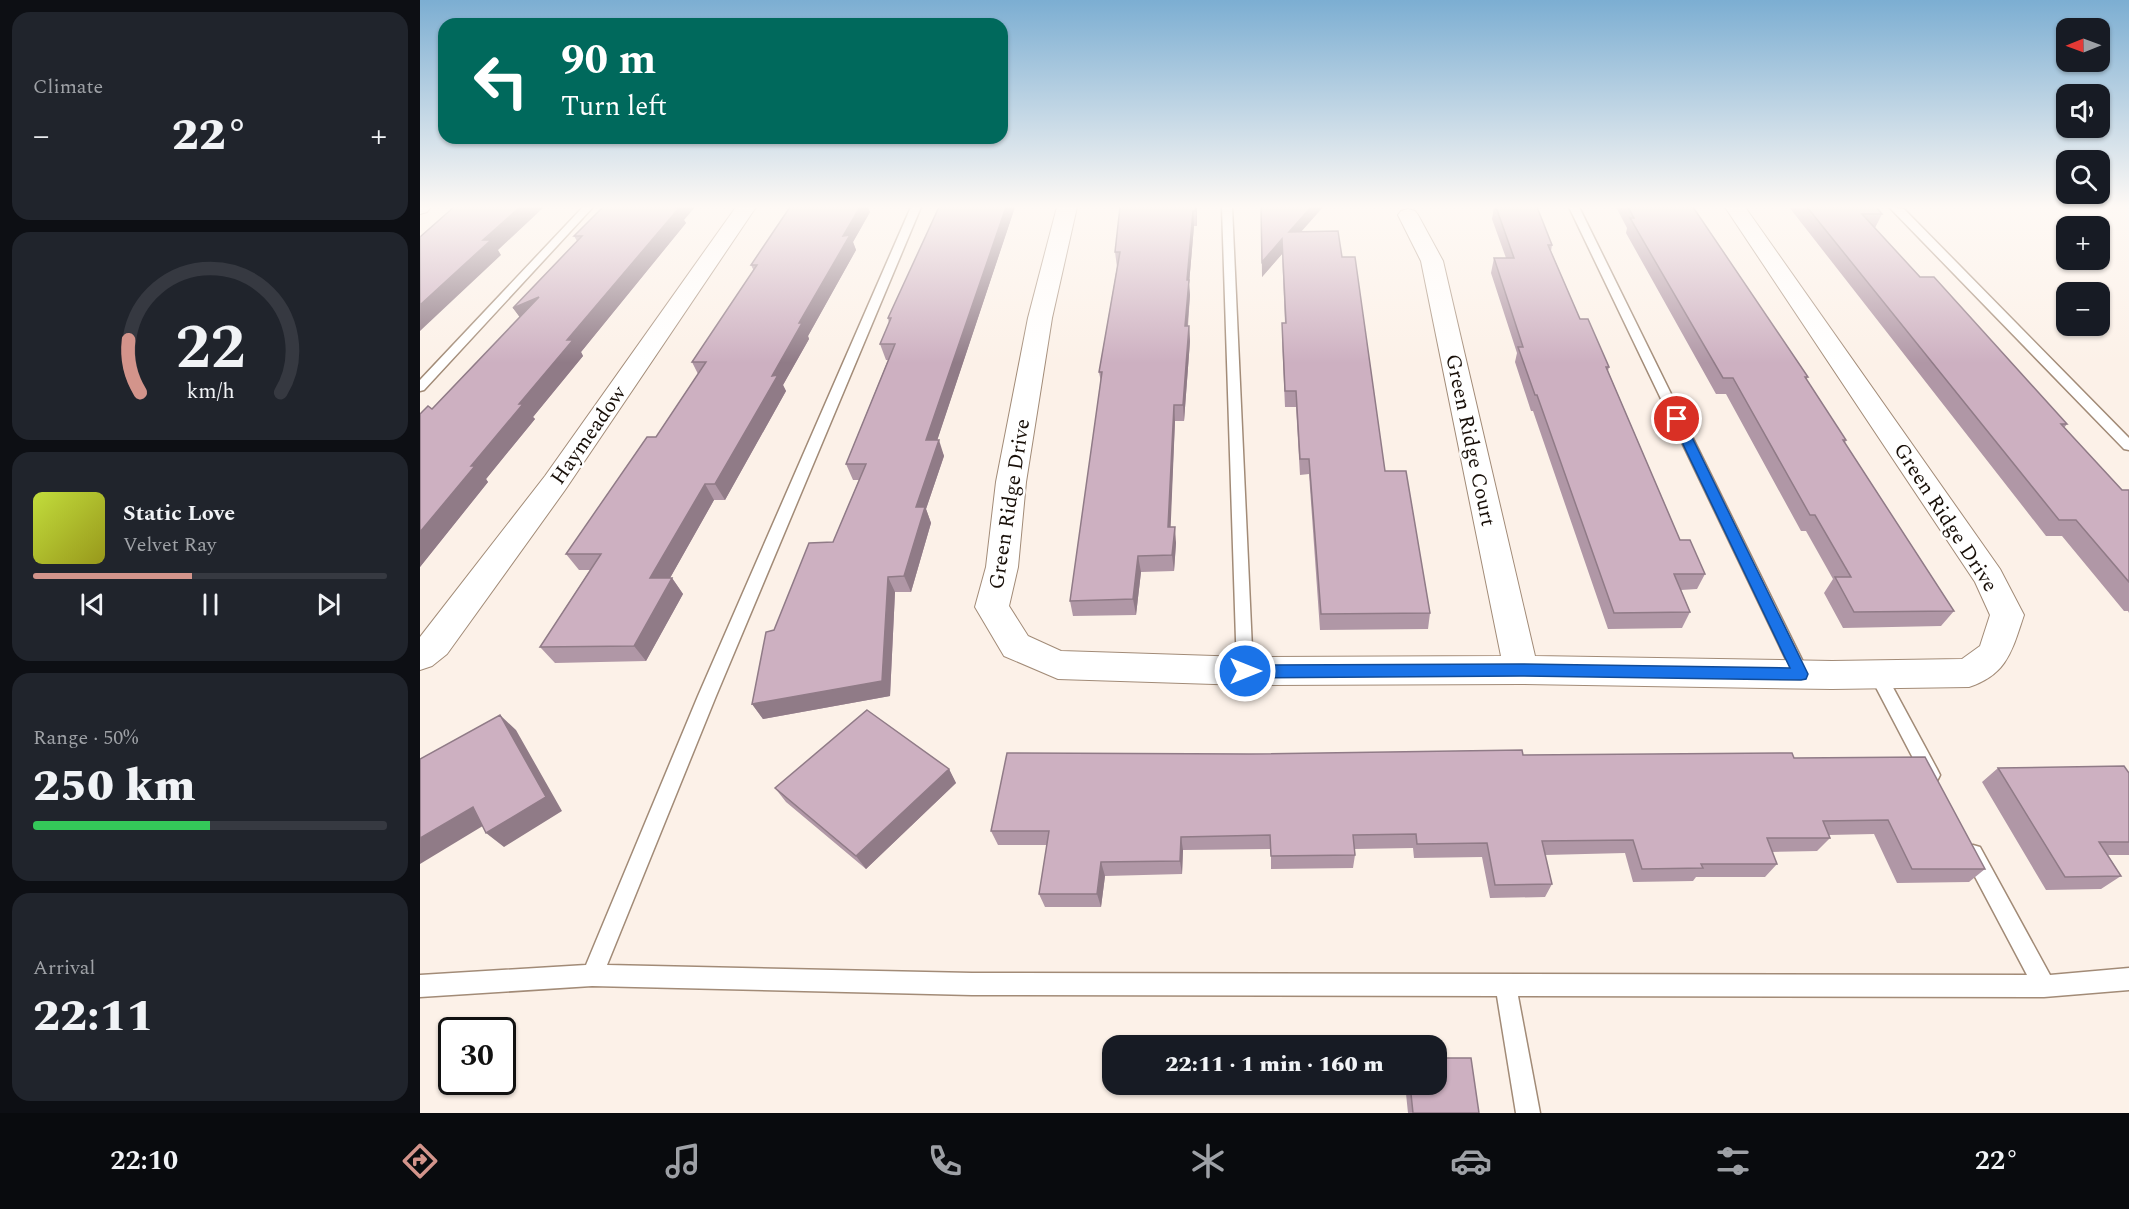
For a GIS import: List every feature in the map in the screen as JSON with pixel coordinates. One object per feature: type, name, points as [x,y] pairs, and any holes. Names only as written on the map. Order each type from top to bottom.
[{"type":"street","name":"Haymeadow","points":[[420,656],[435,644],[555,483],[710,259]]},
{"type":"street","name":"Green Ridge Drive","points":[[1054,259],[1040,318],[1011,483],[1002,567],[992,607],[1016,646],[1058,665],[1245,671],[1969,673],[1994,654],[2007,615],[1989,577],[1771,259]]},
{"type":"street","name":"Green Ridge Court","points":[[1431,259],[1521,670]]},
{"type":"lane","points":[[420,387],[540,259]]},
{"type":"lane","points":[[592,975],[716,675],[894,259]]},
{"type":"lane","points":[[1229,259],[1245,671]]},
{"type":"lane","points":[[1599,259],[1801,674]]},
{"type":"lane","points":[[1948,259],[2129,446]]},
{"type":"lane","points":[[1877,674],[1938,788]]},
{"type":"lane","points":[[1966,840],[2044,986]]},
{"type":"lane","points":[[420,986],[592,975],[984,984],[1506,986],[2044,986],[2129,979]]},
{"type":"lane","points":[[1506,986],[1528,1113]]},
{"type":"building","points":[[420,259],[470,259],[420,305]]},
{"type":"building","points":[[560,259],[636,259],[567,340],[573,340],[519,404],[523,404],[420,532],[420,414],[428,406],[432,409],[539,297],[513,308]]},
{"type":"building","points":[[755,259],[836,259],[772,376],[778,375],[715,484],[705,484],[650,578],[672,578],[634,646],[540,647],[601,554],[566,554],[647,437],[656,437],[706,362],[692,362],[757,265],[751,265]]},
{"type":"building","points":[[915,259],[988,259],[926,440],[939,440],[916,507],[925,507],[904,576],[888,577],[882,681],[752,704],[766,632],[774,630],[809,543],[833,542],[866,464],[846,464],[895,344],[880,344],[891,318],[888,318]]},
{"type":"building","points":[[1119,259],[1189,259],[1185,326],[1189,326],[1183,405],[1174,405],[1168,527],[1175,527],[1172,555],[1138,556],[1133,599],[1070,601],[1102,372],[1099,372]]},
{"type":"building","points":[[1283,259],[1355,259],[1385,471],[1406,471],[1430,613],[1321,614],[1309,459],[1300,459],[1296,391],[1285,391],[1282,323],[1286,323]]},
{"type":"building","points":[[1494,259],[1554,259],[1580,319],[1588,319],[1609,367],[1606,367],[1680,540],[1690,540],[1705,574],[1674,574],[1690,612],[1614,613],[1518,347],[1523,347]]},
{"type":"building","points":[[1654,259],[1728,259],[1808,377],[1805,377],[1846,440],[1843,440],[1954,611],[1854,612],[1835,577],[1851,577],[1815,515],[1810,515],[1733,378],[1723,378]]},
{"type":"building","points":[[1849,259],[1903,259],[1920,277],[1934,277],[2067,424],[2061,424],[2122,490],[2129,490],[2129,582],[2076,520],[2059,520]]},
{"type":"building","points":[[867,710],[949,769],[856,856],[775,788]]},
{"type":"building","points":[[500,715],[546,797],[486,833],[473,807],[420,838],[420,759]]},
{"type":"building","points":[[1522,750],[1523,755],[1792,753],[1794,758],[1925,757],[1985,869],[1912,869],[1888,820],[1823,821],[1830,838],[1767,838],[1777,864],[1701,864],[1703,868],[1642,869],[1633,840],[1542,841],[1552,884],[1495,885],[1487,843],[1417,844],[1416,834],[1353,835],[1355,855],[1271,856],[1270,835],[1181,837],[1180,861],[1101,862],[1097,894],[1039,894],[1049,831],[991,831],[1007,753],[1249,754]]},
{"type":"building","points":[[2124,766],[2129,773],[2129,842],[2099,842],[2121,876],[2065,877],[1998,768]]},
{"type":"building","points":[[1447,1058],[1471,1058],[1479,1113],[1413,1113],[1411,1095],[1447,1095]]},
{"type":"route","points":[[1245,671],[1521,670],[1801,674],[1677,419]]}]
